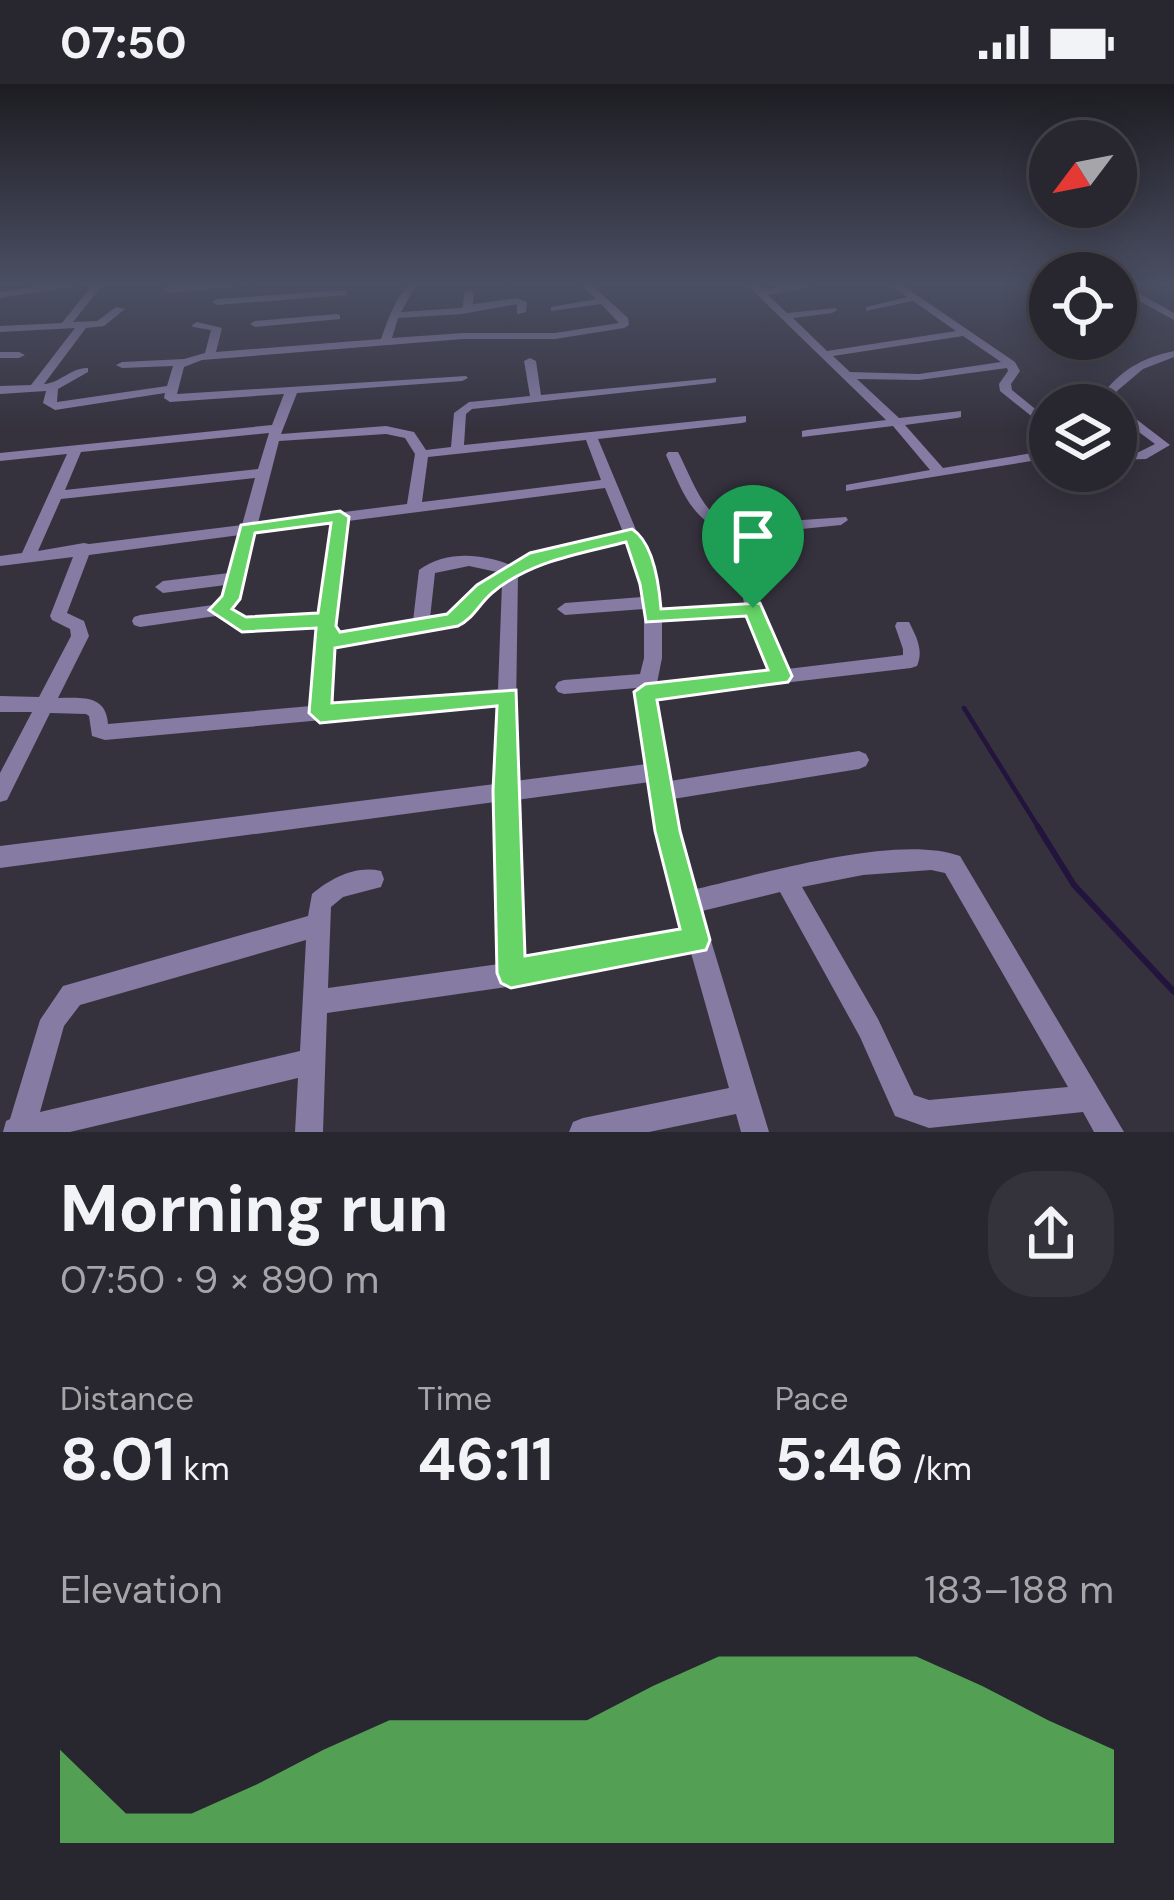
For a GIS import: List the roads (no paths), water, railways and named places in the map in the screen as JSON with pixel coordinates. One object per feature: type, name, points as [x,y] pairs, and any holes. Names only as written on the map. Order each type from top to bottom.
[{"type":"street","points":[[35,388],[78,332]]},
{"type":"street","points":[[210,356],[216,332]]},
{"type":"street","points":[[325,346],[330,332]]},
{"type":"street","points":[[386,342],[389,332]]},
{"type":"street","points":[[122,364],[386,342],[527,350],[597,332]]},
{"type":"street","points":[[803,332],[899,424],[940,473]]},
{"type":"street","points":[[826,354],[968,332],[1011,364],[1014,371],[1005,384],[1006,392],[1029,411]]},
{"type":"street","points":[[527,350],[536,398]]},
{"type":"street","points":[[1118,384],[1144,361],[1174,354]]},
{"type":"street","points":[[0,355],[19,355]]},
{"type":"street","points":[[182,362],[170,398],[183,401],[462,378]]},
{"type":"street","points":[[848,375],[919,377],[1011,364]]},
{"type":"street","points":[[0,389],[53,386],[84,370]]},
{"type":"street","points":[[457,451],[463,409],[712,380]]},
{"type":"street","points":[[53,386],[49,403],[55,406],[170,389]]},
{"type":"street","points":[[140,621],[218,610],[230,599],[262,473],[291,392]]},
{"type":"street","points":[[807,434],[957,414]]},
{"type":"street","points":[[422,454],[742,419]]},
{"type":"street","points":[[1137,424],[1164,445],[1137,455]]},
{"type":"street","points":[[0,440],[5,443],[0,454],[275,433],[386,430],[415,439],[422,454],[414,507]]},
{"type":"street","points":[[591,436],[642,556],[656,660],[647,686],[659,782],[696,940],[755,1132]]},
{"type":"street","points":[[28,557],[77,447]]},
{"type":"street","points":[[673,455],[704,517],[716,526],[743,532],[841,520]]},
{"type":"street","points":[[851,488],[1029,458]]},
{"type":"street","points":[[59,495],[262,473]]},
{"type":"street","points":[[0,561],[609,483]]},
{"type":"street","points":[[320,713],[340,517]]},
{"type":"street","points":[[743,532],[734,543],[753,608],[781,676]]},
{"type":"street","points":[[327,626],[336,640],[348,640],[464,614],[483,590],[552,552],[632,535]]},
{"type":"street","points":[[0,794],[81,631],[58,616],[84,548]]},
{"type":"street","points":[[421,626],[427,570],[467,561],[494,563],[510,572]]},
{"type":"street","points":[[510,572],[505,791],[511,973]]},
{"type":"street","points":[[163,586],[235,578]]},
{"type":"street","points":[[565,608],[753,608]]},
{"type":"street","points":[[218,610],[242,624],[327,626]]},
{"type":"street","points":[[564,687],[781,676],[911,661],[914,656],[903,626]]},
{"type":"street","points":[[0,704],[90,706],[98,713],[99,730],[105,732],[508,696]]},
{"type":"street","points":[[0,857],[505,791],[659,782],[859,760]]},
{"type":"street","points":[[686,902],[787,880],[931,858],[952,864],[1110,1132]]},
{"type":"street","points":[[309,1132],[320,902],[328,890],[373,879]]},
{"type":"street","points":[[787,880],[869,1028],[905,1106],[929,1114],[1090,1098]]},
{"type":"street","points":[[17,1131],[53,1020],[72,995],[319,925]]},
{"type":"street","points":[[315,1002],[696,940]]},
{"type":"street","points":[[17,1131],[313,1060]]},
{"type":"street","points":[[583,1132],[746,1098]]},
{"type":"waterway","points":[[964,708],[1040,830]]},
{"type":"waterway","points":[[1038,827],[1074,885],[1174,992]]}]
